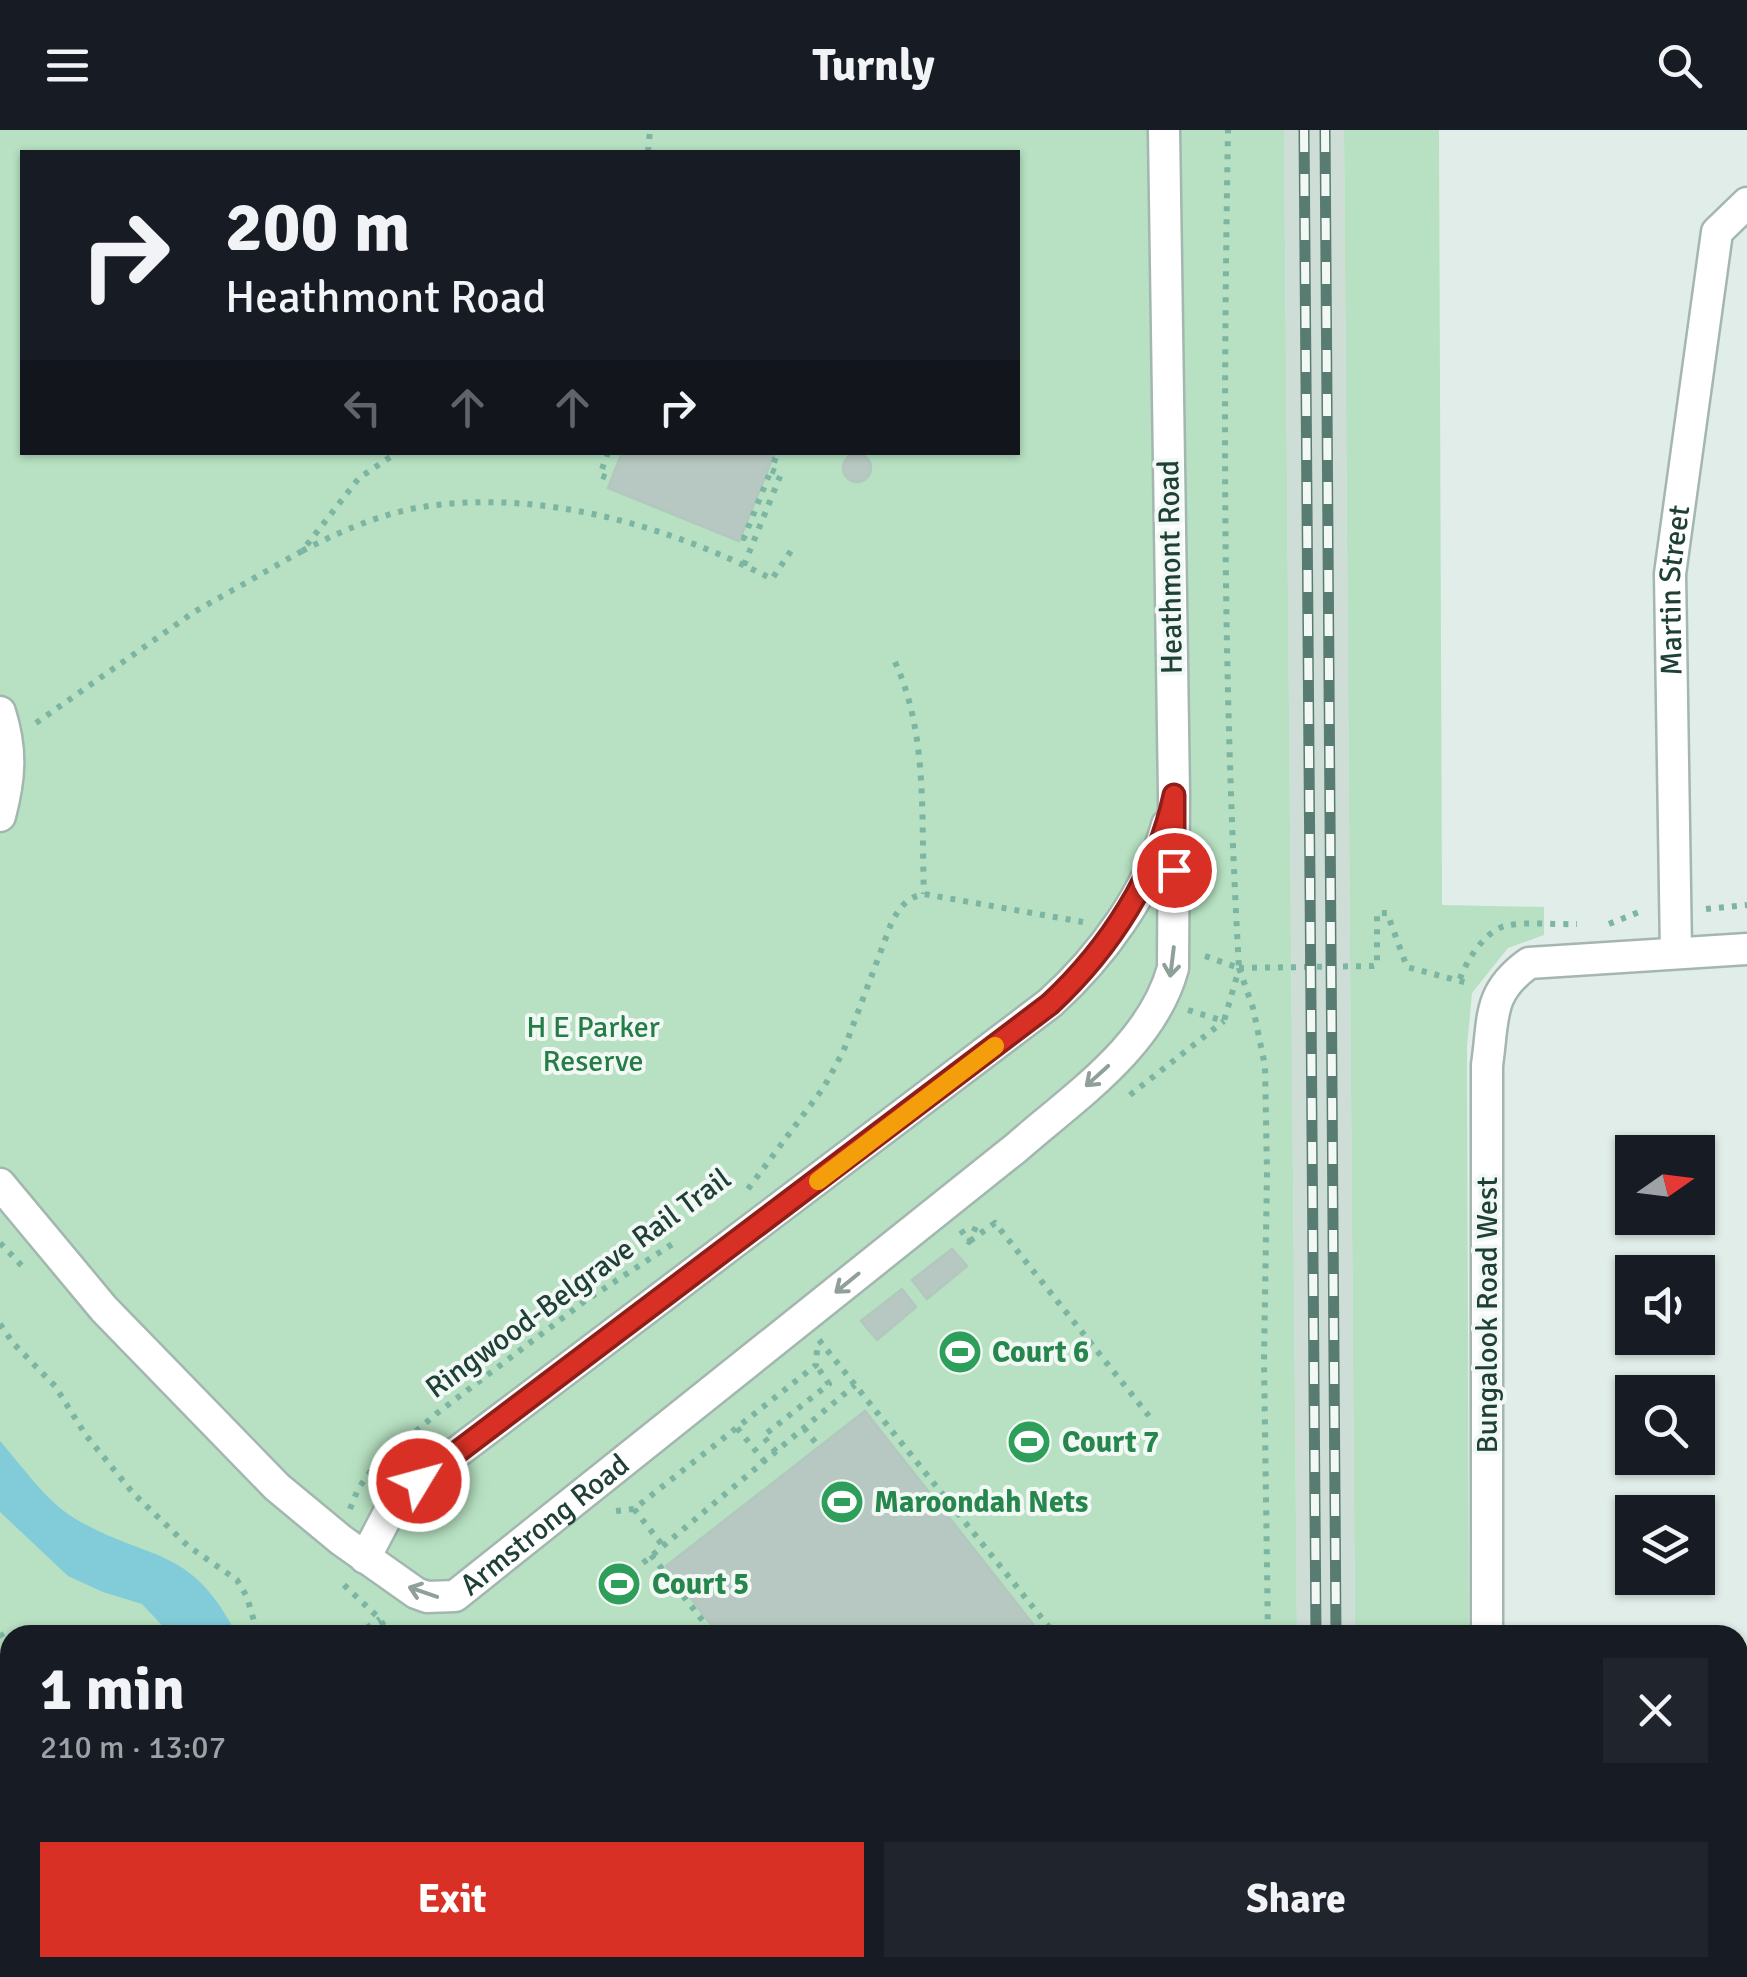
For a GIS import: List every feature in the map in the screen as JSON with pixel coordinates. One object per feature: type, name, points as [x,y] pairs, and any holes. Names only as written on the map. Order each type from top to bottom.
[{"type":"street","name":"Heathmont Road","points":[[1160,1002],[1173,968],[1175,946],[1164,130]]},
{"type":"street","name":"Martin Street","points":[[1676,952],[1670,574],[1717,232],[1747,203]]},
{"type":"street","points":[[0,816],[10,763],[4,725]]},
{"type":"street","points":[[365,1558],[388,1514],[419,1481],[1050,1004],[1115,928],[1154,862],[1174,795]]},
{"type":"street","points":[[1497,995],[1509,978],[1529,963],[1747,950]]},
{"type":"street","name":"Bungalook Road West","points":[[1487,1625],[1487,1065],[1497,995]]},
{"type":"street","name":"Armstrong Road","points":[[0,1184],[104,1308],[249,1461],[326,1528],[416,1593],[428,1598],[455,1596],[1016,1148],[1121,1054],[1160,1002]]},
{"type":"path","points":[[1228,130],[1224,371],[1231,823],[1239,968],[1253,1008],[1265,1066],[1268,1625]]},
{"type":"path","points":[[302,551],[359,478],[394,455]]},
{"type":"path","points":[[607,455],[600,475],[610,478]]},
{"type":"path","points":[[742,537],[777,455]]},
{"type":"path","points":[[744,565],[781,474],[771,470]]},
{"type":"path","points":[[4,725],[52,714],[178,622],[302,551],[365,522],[416,508],[525,504],[668,535],[772,579],[795,545]]},
{"type":"path","points":[[895,662],[906,686],[916,732],[924,894],[1115,928]]},
{"type":"path","name":"Ringwood-Belgrave Rail Trail","points":[[738,1198],[824,1087],[843,1052],[898,910],[916,895],[924,894]]},
{"type":"path","points":[[1175,946],[1239,968],[1376,965],[1377,913],[1387,913],[1407,967],[1460,979],[1497,995]]},
{"type":"path","points":[[1160,1002],[1224,1021],[1239,968]]},
{"type":"path","points":[[969,1242],[994,1222],[1149,1416]]},
{"type":"path","name":"Ringwood-Belgrave Rail Trail","points":[[349,1512],[358,1488],[372,1469],[436,1414],[585,1301],[683,1238]]},
{"type":"path","points":[[0,1324],[13,1344],[55,1386],[84,1434],[133,1494],[188,1546],[237,1580],[255,1625]]},
{"type":"path","points":[[818,1339],[1047,1625]]},
{"type":"path","points":[[776,1452],[763,1436],[830,1384],[816,1365]]},
{"type":"path","points":[[642,1563],[855,1386]]},
{"type":"path","points":[[737,1428],[764,1462]]},
{"type":"path","points":[[804,1428],[819,1446]]},
{"type":"path","points":[[634,1509],[663,1546]]},
{"type":"path","points":[[651,1555],[706,1625]]},
{"type":"path","points":[[1005,1588],[1012,1582]]},
{"type":"shaded area","points":[[1284,130],[1344,130],[1355,1625],[1297,1625]]},
{"type":"green space","name":"H E Parker Reserve","points":[[0,130],[1284,130],[1297,1625],[0,1625]]},
{"type":"green space","points":[[1344,130],[1439,130],[1442,905],[1544,907],[1544,935],[1508,948],[1472,993],[1467,1047],[1469,1625],[1355,1625]]},
{"type":"water","points":[[0,1441],[44,1493],[74,1518],[185,1569],[220,1605],[231,1625],[162,1625],[142,1604],[68,1576],[0,1512]]},
{"type":"building","points":[[621,455],[774,455],[739,541],[608,488]]},
{"type":"building","points":[[852,455],[862,455],[870,463],[870,473],[862,481],[852,481],[844,473],[844,463]]},
{"type":"building","points":[[952,1249],[967,1266],[927,1299],[912,1280]]},
{"type":"building","points":[[902,1289],[916,1307],[877,1340],[861,1321]]},
{"type":"building","name":"Maroondah Nets","points":[[865,1411],[1033,1624],[711,1625],[666,1566]]},
{"type":"railway","points":[[1304,130],[1316,1625]]},
{"type":"railway","points":[[1325,130],[1336,1625]]},
{"type":"slow traffic","points":[[818,1181],[995,1046]]},
{"type":"place","name":"Court 6","points":[[960,1352]]},
{"type":"place","name":"Court 7","points":[[1029,1442]]},
{"type":"place","name":"Maroondah Nets","points":[[842,1502]]},
{"type":"place","name":"Court 5","points":[[619,1584]]},
{"type":"route","points":[[419,1481],[1050,1004],[1086,966],[1134,899],[1164,838],[1174,795],[1174,870]]}]
